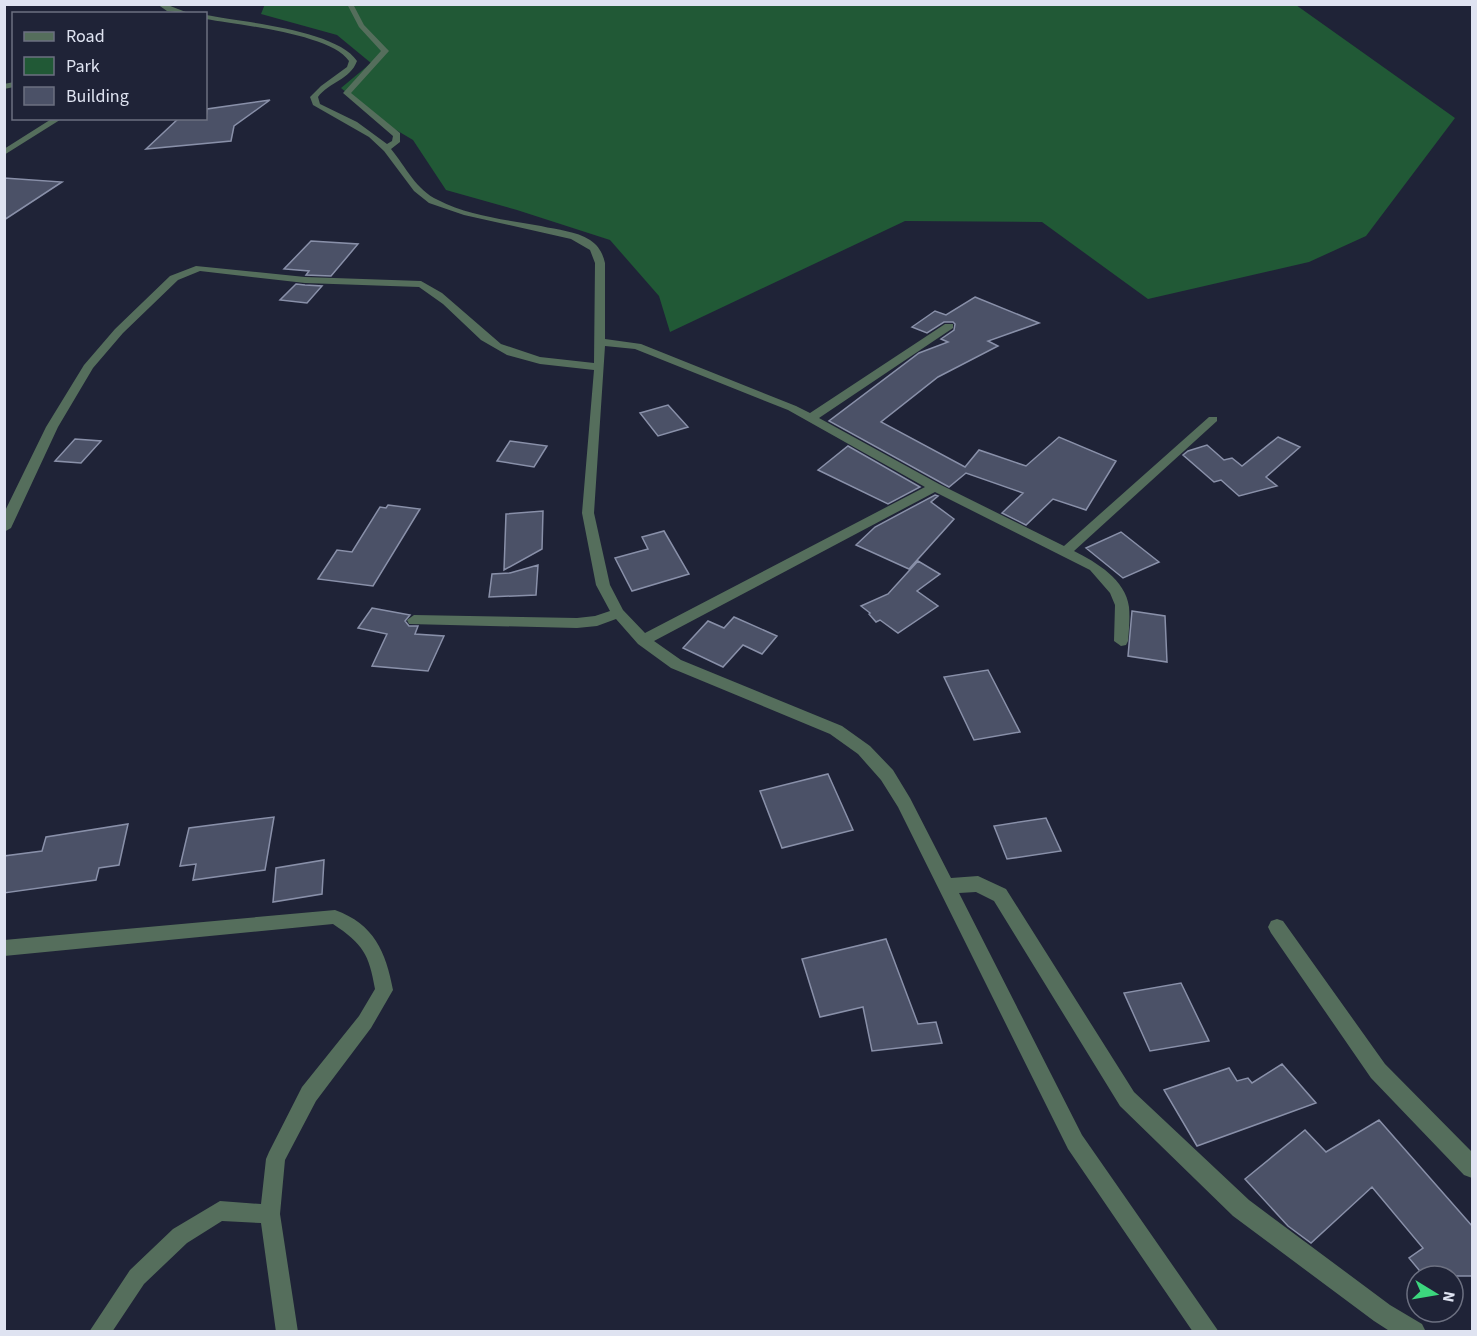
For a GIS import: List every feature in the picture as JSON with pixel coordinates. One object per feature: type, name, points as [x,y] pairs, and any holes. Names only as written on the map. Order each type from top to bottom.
[{"type":"street","points":[[160,4],[169,10],[178,12]]},
{"type":"street","points":[[350,4],[361,26],[385,51],[347,93],[397,135],[396,142],[386,148]]},
{"type":"street","points":[[207,17],[320,39],[335,45],[350,56],[353,61],[348,72],[320,90],[314,98],[317,105],[350,120],[386,148],[415,190],[426,199],[463,212],[573,236],[594,247],[599,255],[600,263],[600,367],[588,513],[603,585],[618,613],[643,640],[676,664],[836,730],[864,750],[887,775],[946,886],[1075,1142],[1207,1332]]},
{"type":"street","points":[[207,23],[214,18]]},
{"type":"street","points":[[4,153],[55,120]]},
{"type":"street","points":[[4,528],[52,427],[88,367],[119,331],[174,278],[199,268],[305,280],[421,285],[434,291],[487,340],[518,356],[549,362],[600,367]]},
{"type":"street","points":[[810,418],[949,326]]},
{"type":"street","points":[[599,342],[637,346],[792,408],[935,487],[1095,567],[1116,591],[1122,605],[1121,641]]},
{"type":"street","points":[[1066,551],[1213,419]]},
{"type":"street","points":[[643,640],[935,487]]},
{"type":"street","points":[[414,620],[577,623],[597,621],[618,613]]},
{"type":"street","points":[[946,886],[978,884],[1000,895],[1127,1099],[1241,1208],[1382,1313],[1414,1332]]},
{"type":"street","points":[[1277,927],[1378,1071],[1473,1167]]},
{"type":"lane","points":[[4,948],[335,917],[366,936],[380,961],[384,990],[365,1022],[309,1094],[276,1159],[270,1214],[287,1332]]},
{"type":"lane","points":[[99,1332],[137,1277],[180,1236],[220,1211],[270,1214]]},
{"type":"green space","points":[[265,4],[1296,5],[1455,118],[1366,236],[1309,262],[1148,299],[1042,222],[905,221],[670,332],[659,296],[610,240],[446,190],[413,140],[381,121],[341,88],[371,63],[337,35],[261,14]]},
{"type":"building","points":[[270,100],[234,126],[231,141],[146,149],[177,120],[207,120],[207,109]]},
{"type":"building","points":[[4,178],[62,182],[4,220]]},
{"type":"building","points":[[311,241],[358,244],[331,276],[306,275],[309,271],[284,269]]},
{"type":"building","points":[[296,284],[322,286],[307,303],[280,300]]},
{"type":"building","points":[[975,297],[1039,323],[988,341],[998,346],[938,377],[881,422],[965,467],[979,450],[1026,466],[1059,437],[1116,461],[1086,510],[1053,499],[1026,525],[1002,513],[1023,493],[966,473],[949,487],[829,421],[919,353],[948,342],[941,339],[954,330],[955,324],[944,322],[927,333],[912,327],[935,311],[946,315]]},
{"type":"building","points":[[668,405],[688,427],[658,436],[640,413]]},
{"type":"building","points":[[1278,437],[1300,447],[1266,477],[1277,486],[1239,496],[1221,480],[1214,482],[1183,455],[1207,445],[1224,460],[1232,458],[1242,466]]},
{"type":"building","points":[[75,439],[101,441],[81,463],[55,461]]},
{"type":"building","points":[[510,441],[547,446],[534,467],[497,461]]},
{"type":"building","points":[[848,446],[920,487],[888,504],[818,470]]},
{"type":"building","points":[[935,495],[938,496],[931,502],[954,519],[909,569],[856,545],[875,527]]},
{"type":"building","points":[[388,505],[420,509],[373,586],[318,579],[337,550],[352,552],[380,507],[386,508]]},
{"type":"building","points":[[543,511],[542,549],[504,570],[506,514]]},
{"type":"building","points":[[664,531],[689,574],[632,591],[615,558],[648,549],[642,537]]},
{"type":"building","points":[[1121,532],[1159,562],[1123,578],[1086,548]]},
{"type":"building","points":[[918,561],[940,574],[917,591],[938,606],[898,633],[880,620],[876,622],[861,606],[888,594]]},
{"type":"building","points":[[538,565],[536,595],[489,597],[492,574],[510,573]]},
{"type":"building","points":[[372,608],[410,615],[405,621],[409,626],[418,626],[415,634],[444,636],[428,671],[372,666],[387,634],[358,628]]},
{"type":"building","points":[[1132,611],[1165,616],[1167,662],[1128,656]]},
{"type":"building","points":[[734,617],[777,636],[762,654],[743,645],[723,667],[683,648],[708,621],[724,628]]},
{"type":"building","points":[[988,670],[1020,732],[974,740],[944,677]]},
{"type":"building","points":[[828,774],[853,830],[782,848],[760,791]]},
{"type":"building","points":[[274,817],[265,870],[193,880],[196,864],[180,866],[189,828]]},
{"type":"building","points":[[1046,818],[1061,851],[1007,859],[994,826]]},
{"type":"building","points":[[128,824],[119,865],[99,868],[96,880],[4,893],[4,856],[42,851],[46,837]]},
{"type":"building","points":[[324,860],[322,894],[273,902],[276,868]]},
{"type":"building","points":[[886,939],[918,1024],[936,1022],[942,1043],[872,1051],[863,1007],[820,1017],[802,959]]},
{"type":"building","points":[[1181,983],[1209,1041],[1150,1051],[1124,993]]},
{"type":"building","points":[[1282,1064],[1316,1103],[1197,1146],[1164,1090],[1229,1068],[1237,1081],[1248,1078],[1252,1083]]},
{"type":"building","points":[[1379,1120],[1473,1227],[1473,1276],[1465,1276],[1465,1264],[1414,1264],[1409,1258],[1423,1248],[1372,1187],[1311,1243],[1288,1226],[1245,1179],[1305,1130],[1326,1152]]}]
